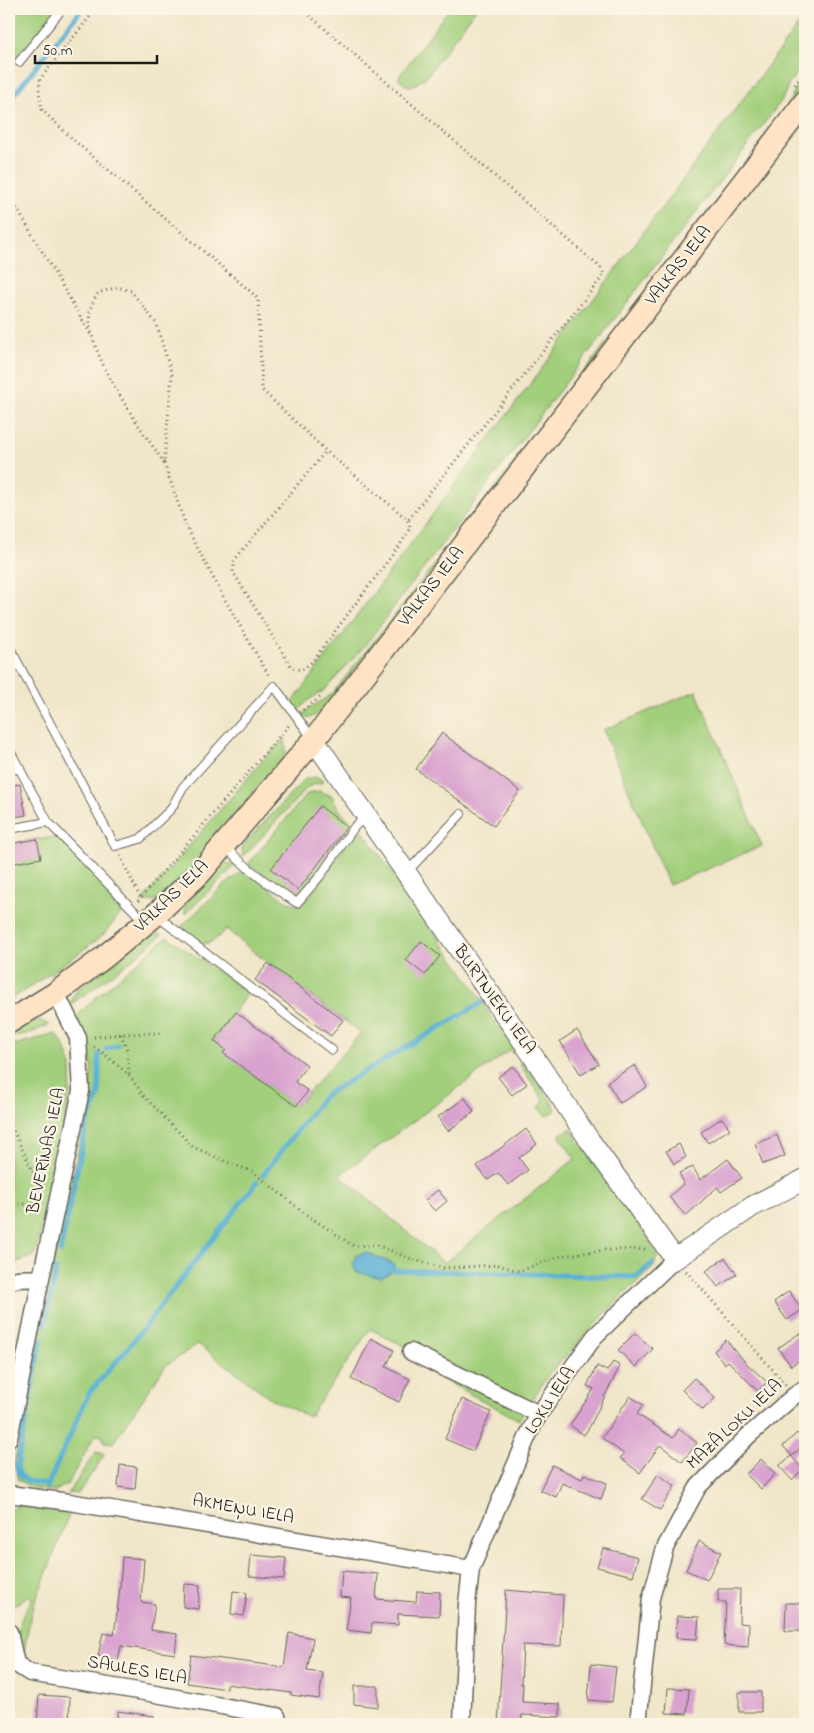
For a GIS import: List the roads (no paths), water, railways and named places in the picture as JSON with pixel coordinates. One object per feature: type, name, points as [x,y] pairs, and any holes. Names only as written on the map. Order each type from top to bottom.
[{"type":"main road","name":"VALKAS IELA","points":[[9,1022],[56,993],[151,919],[198,874],[224,845],[314,740],[805,102]]},
{"type":"street","name":"BURTNIEKU IELA","points":[[314,740],[590,1141],[672,1254]]},
{"type":"street","name":"BEVERĪNAS IELA","points":[[9,1438],[81,1091],[78,1038],[56,993]]},
{"type":"street","name":"LOKU IELA","points":[[462,1724],[467,1604],[471,1569],[498,1501],[539,1414],[595,1336],[672,1254],[753,1206],[805,1179]]},
{"type":"street","points":[[9,1282],[17,1279],[41,1278]]},
{"type":"street","points":[[411,1352],[539,1414]]},
{"type":"street","name":"MAZĀ LOKU IELA","points":[[638,1724],[651,1598],[665,1548],[698,1487],[748,1436],[802,1396]]},
{"type":"street","name":"AKMEŅU IELA","points":[[9,1494],[78,1503],[471,1569]]},
{"type":"street","name":"SAULES IELA","points":[[9,1632],[16,1664],[30,1673],[277,1716],[279,1724]]},
{"type":"lane","points":[[19,62],[62,9]]},
{"type":"lane","points":[[9,646],[115,846],[140,839],[171,810],[184,787],[274,686],[314,740]]},
{"type":"lane","points":[[9,748],[48,822],[151,919],[332,1050]]},
{"type":"lane","points":[[9,770],[20,768]]},
{"type":"lane","points":[[406,873],[462,814]]},
{"type":"lane","points":[[224,845],[239,861],[297,904],[322,875],[355,826],[366,817]]},
{"type":"lane","points":[[9,829],[48,822]]},
{"type":"water","points":[[366,1252],[394,1264],[394,1270],[382,1278],[356,1272],[353,1264],[357,1255]]},
{"type":"waterway","points":[[9,101],[82,9]]},
{"type":"waterway","points":[[263,1175],[325,1095],[481,1003]]},
{"type":"waterway","points":[[106,1049],[118,1045]]},
{"type":"waterway","points":[[60,1252],[87,1123],[99,1094],[99,1054]]},
{"type":"waterway","points":[[47,1487],[89,1393],[128,1348],[257,1182]]},
{"type":"waterway","points":[[394,1270],[636,1277],[653,1263]]},
{"type":"waterway","points":[[45,1325],[56,1269]]},
{"type":"waterway","points":[[41,1340],[17,1467],[24,1479],[48,1485]]}]
